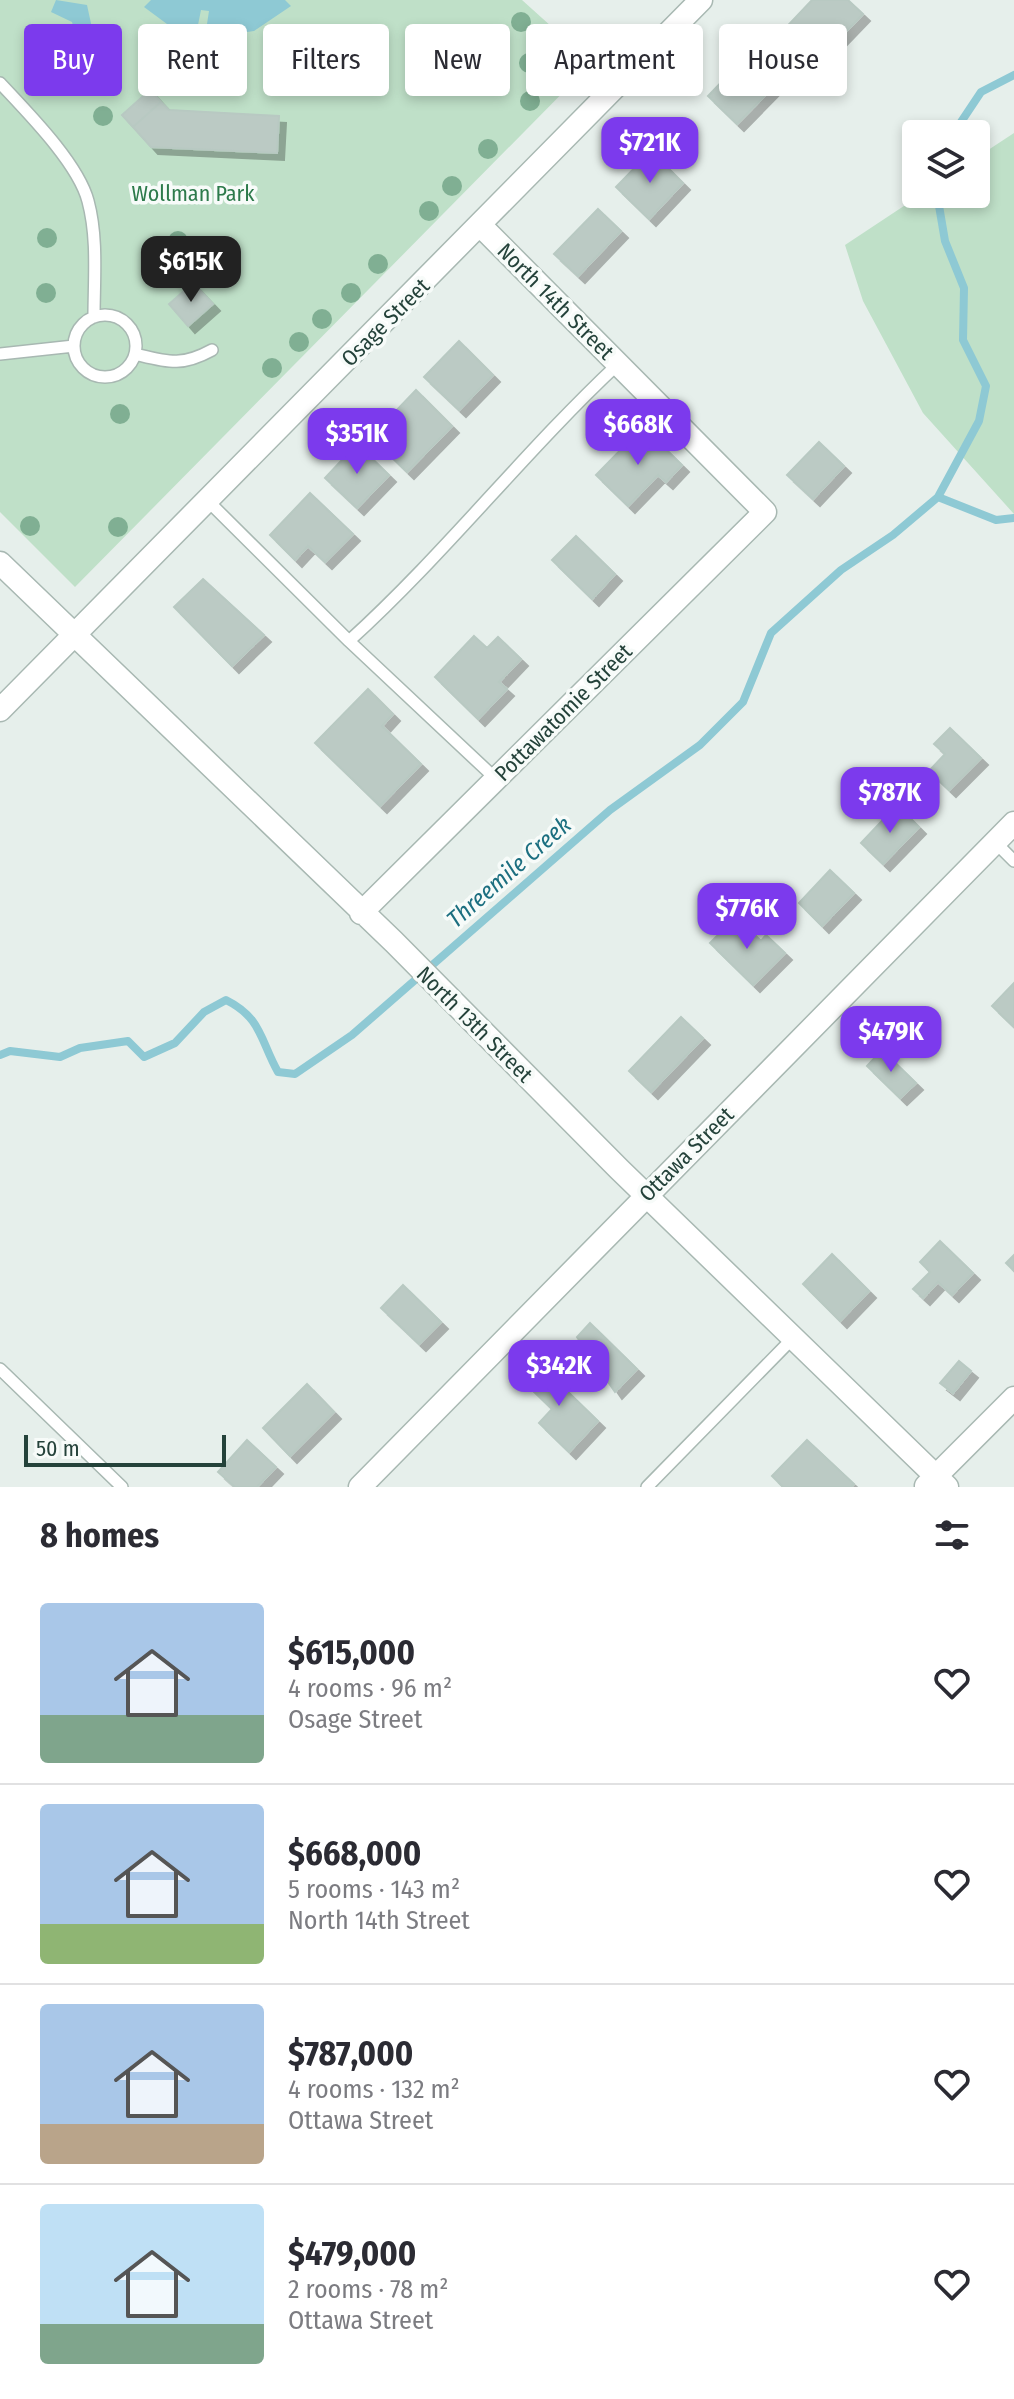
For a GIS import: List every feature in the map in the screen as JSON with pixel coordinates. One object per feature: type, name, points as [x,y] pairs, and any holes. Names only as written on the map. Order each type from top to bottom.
[{"type":"street","name":"Osage Street","points":[[0,710],[701,0]]},
{"type":"street","name":"North 14th Street","points":[[481,226],[765,512]]},
{"type":"street","name":"Pottawatomie Street","points":[[361,913],[765,512]]},
{"type":"street","name":"North 13th Street","points":[[0,563],[394,942],[936,1483]]},
{"type":"street","name":"Ottawa Street","points":[[360,1487],[1014,823]]},
{"type":"street","points":[[936,1483],[1014,1398]]},
{"type":"lane","points":[[0,83],[56,148],[87,197],[94,232],[94,317]]},
{"type":"lane","points":[[111,315],[128,325],[136,344],[135,354],[124,371],[105,377],[86,370],[79,363],[74,346],[83,325],[94,317],[111,315]]},
{"type":"lane","points":[[0,354],[74,346]]},
{"type":"lane","points":[[135,354],[167,362],[189,362],[212,350]]},
{"type":"lane","points":[[349,641],[397,597],[555,423],[618,364]]},
{"type":"lane","points":[[207,500],[349,641],[496,779]]},
{"type":"lane","points":[[995,842],[1014,861]]},
{"type":"lane","points":[[647,1487],[793,1338]]},
{"type":"lane","points":[[0,1369],[122,1487]]},
{"type":"green space","name":"Wollman Park","points":[[0,0],[522,0],[549,24],[526,24],[526,96],[559,96],[75,587],[0,512]]},
{"type":"green space","points":[[1014,133],[1014,514],[923,413],[863,301],[845,245],[902,207],[990,208],[990,149]]},
{"type":"water","points":[[56,0],[87,5],[91,24],[73,24],[51,12]]},
{"type":"water","points":[[151,0],[285,0],[291,6],[254,31],[247,32],[247,24],[207,24],[209,11],[201,10],[198,24],[167,24],[144,7]]},
{"type":"building","points":[[812,0],[848,0],[863,14],[847,31],[847,24],[789,24]]},
{"type":"building","points":[[719,85],[719,96],[764,96],[737,124],[708,96]]},
{"type":"building","points":[[143,96],[156,96],[161,102],[133,127],[122,115]]},
{"type":"building","points":[[161,102],[169,110],[279,116],[277,153],[151,147],[133,127]]},
{"type":"building","points":[[651,151],[683,183],[649,219],[616,187]]},
{"type":"building","points":[[598,209],[621,231],[578,276],[554,254]]},
{"type":"building","points":[[193,283],[213,304],[188,326],[169,304]]},
{"type":"building","points":[[459,341],[493,375],[459,410],[424,377]]},
{"type":"building","points":[[416,390],[452,426],[407,472],[371,437]]},
{"type":"building","points":[[643,427],[682,465],[666,482],[658,475],[628,506],[596,475]]},
{"type":"building","points":[[819,442],[844,466],[813,499],[787,475]]},
{"type":"building","points":[[357,444],[389,475],[357,508],[325,478]]},
{"type":"building","points":[[310,493],[353,534],[325,562],[308,546],[295,560],[270,535]]},
{"type":"building","points":[[576,536],[615,574],[592,599],[552,560]]},
{"type":"building","points":[[203,579],[264,635],[232,666],[174,607]]},
{"type":"building","points":[[474,636],[487,648],[498,637],[521,659],[499,682],[507,689],[478,719],[435,677]]},
{"type":"building","points":[[368,689],[393,714],[382,726],[421,764],[380,806],[315,743]]},
{"type":"building","points":[[950,728],[981,758],[949,790],[929,771],[945,754],[934,744]]},
{"type":"building","points":[[897,805],[919,827],[883,864],[861,843]]},
{"type":"building","points":[[830,870],[854,893],[822,926],[799,903]]},
{"type":"building","points":[[736,917],[761,941],[766,935],[785,953],[753,985],[710,943]]},
{"type":"building","points":[[1014,983],[1014,1027],[992,1006]]},
{"type":"building","points":[[681,1017],[703,1038],[651,1092],[629,1071]]},
{"type":"building","points":[[882,1050],[916,1083],[900,1098],[867,1066]]},
{"type":"building","points":[[940,1241],[973,1273],[952,1295],[938,1282],[923,1298],[913,1289],[930,1272],[920,1262]]},
{"type":"building","points":[[832,1254],[869,1291],[840,1321],[803,1284]]},
{"type":"building","points":[[1014,1255],[1014,1271],[1006,1263]]},
{"type":"building","points":[[403,1285],[441,1322],[419,1344],[381,1308]]},
{"type":"building","points":[[590,1323],[637,1369],[615,1392],[577,1337]]},
{"type":"building","points":[[535,1360],[598,1421],[569,1452],[539,1423],[552,1409],[519,1377]]},
{"type":"building","points":[[959,1361],[971,1371],[953,1393],[940,1383]]},
{"type":"building","points":[[307,1384],[334,1412],[290,1456],[263,1428]]},
{"type":"building","points":[[247,1440],[276,1467],[257,1487],[235,1487],[218,1472]]},
{"type":"building","points":[[807,1440],[854,1484],[851,1487],[783,1487],[772,1476]]},
{"type":"waterway","points":[[962,120],[981,92],[1014,75]]},
{"type":"waterway","points":[[938,497],[979,421],[986,386],[963,340],[964,288],[945,241],[939,208]]},
{"type":"waterway","name":"Threemile Creek","points":[[0,1055],[10,1051],[60,1057],[80,1048],[128,1041],[144,1057],[175,1043],[204,1012],[226,1000],[254,1022],[278,1072],[295,1074],[352,1035],[610,810],[700,745],[743,702],[771,633],[841,570],[893,535],[938,497],[996,520],[1014,518]]}]
